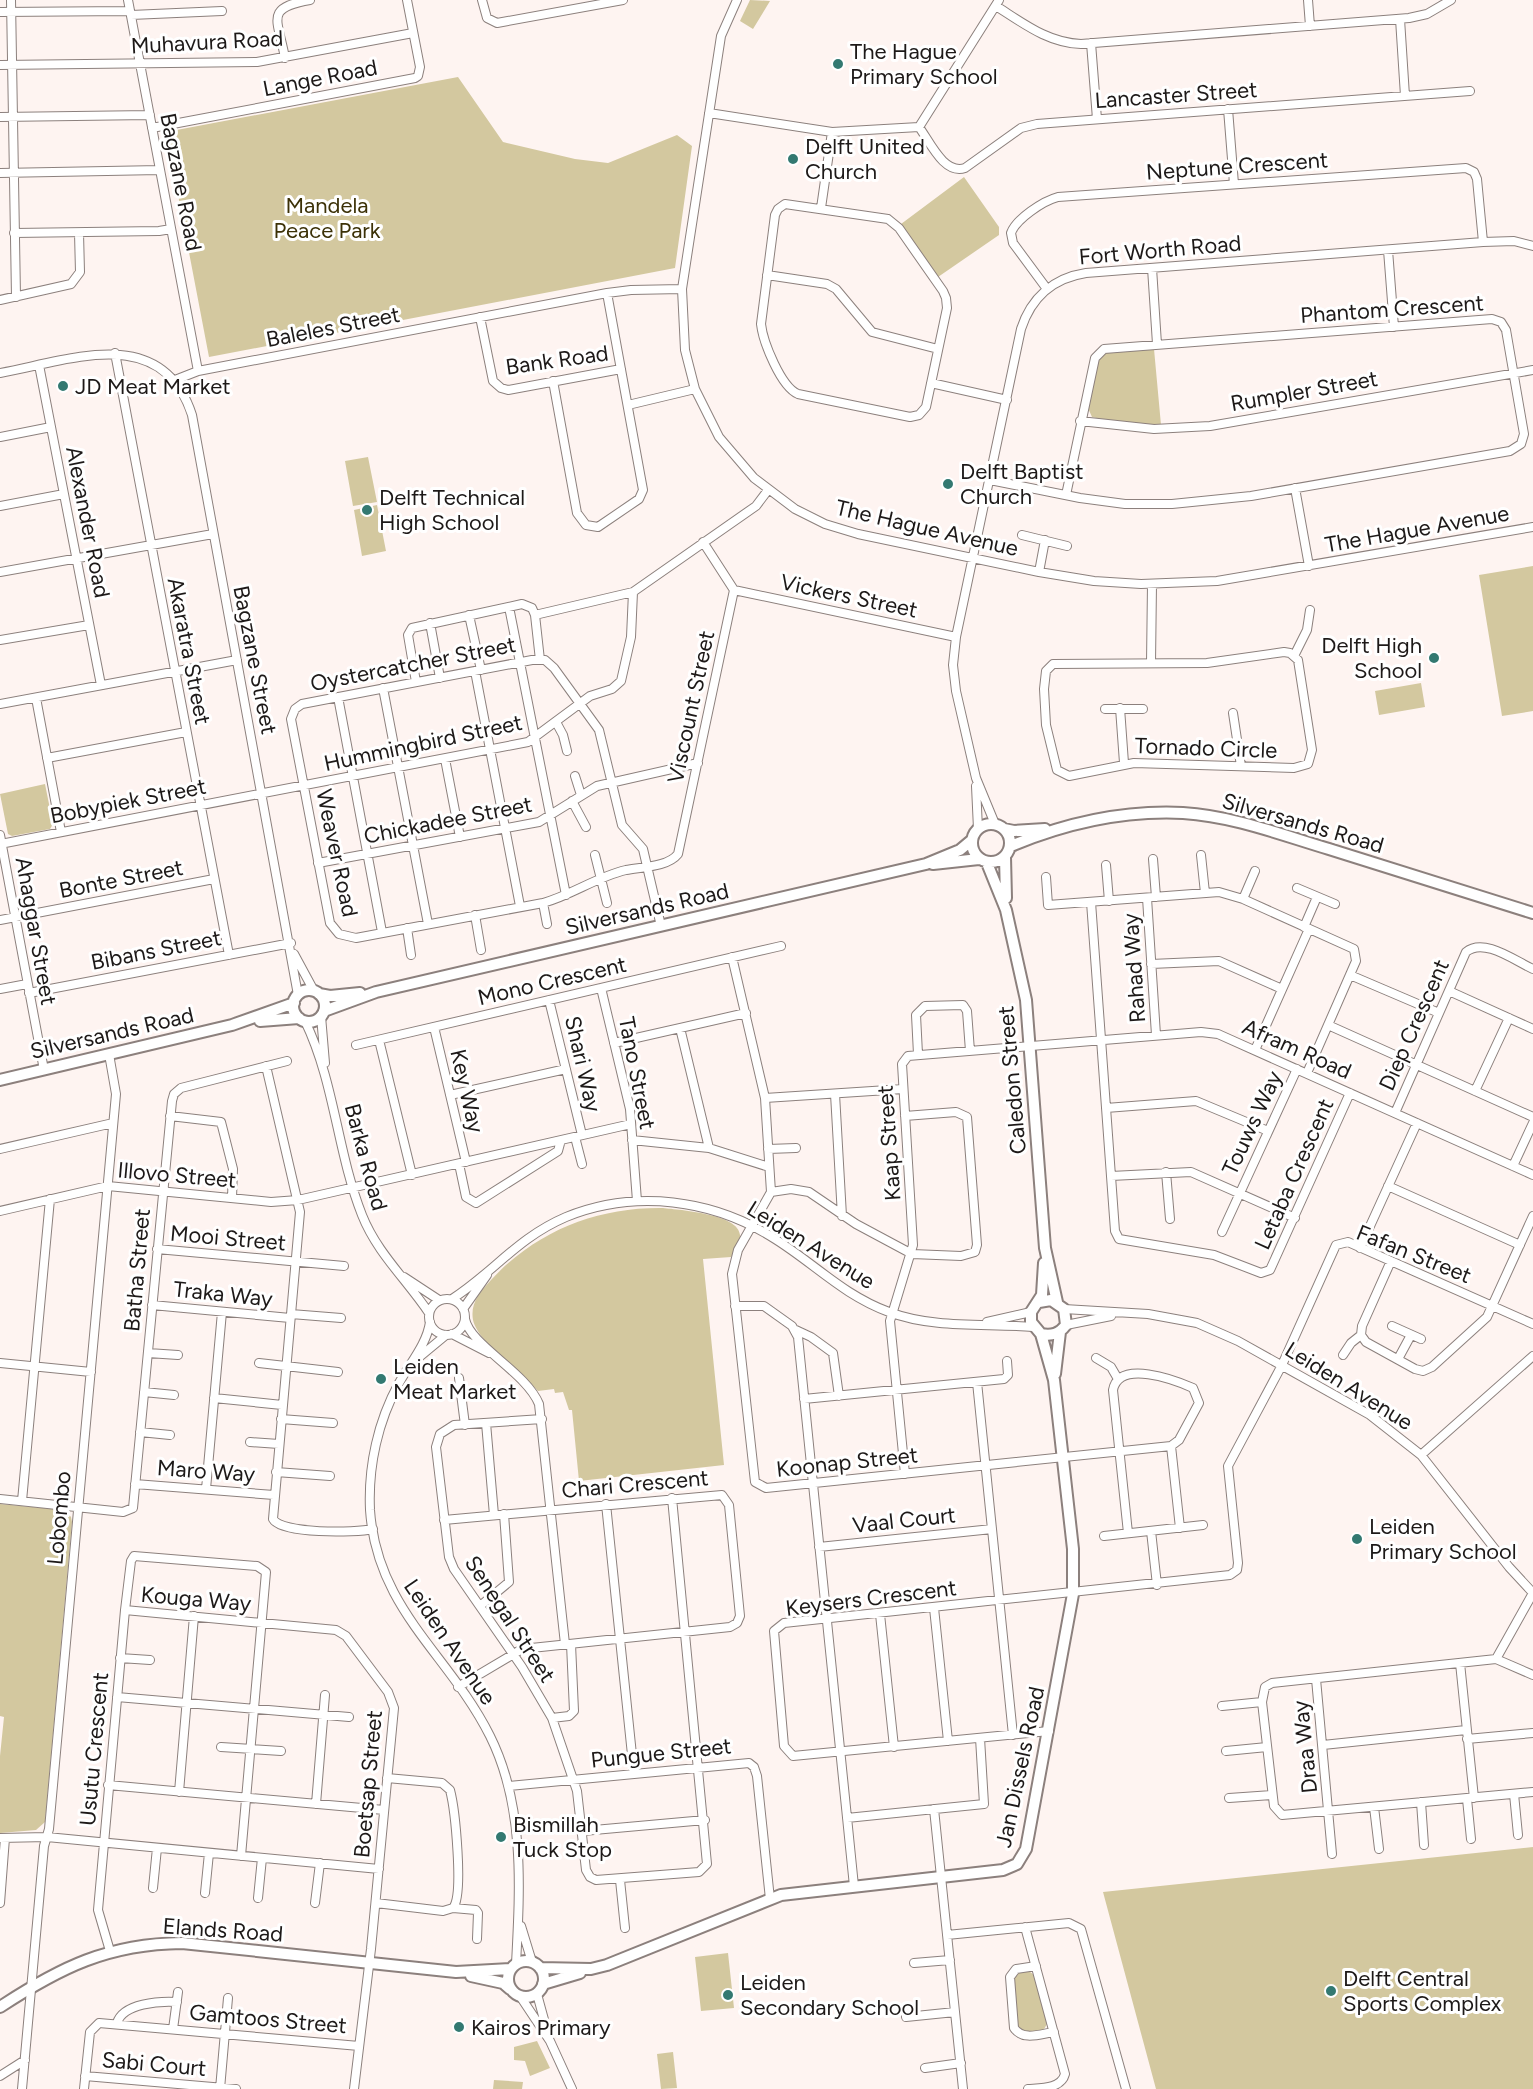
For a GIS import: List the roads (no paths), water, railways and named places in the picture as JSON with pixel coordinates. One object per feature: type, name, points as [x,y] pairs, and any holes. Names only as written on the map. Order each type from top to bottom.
[{"type":"street","points":[[11,0],[12,173],[16,297]]},
{"type":"street","name":"Bagzane Road","points":[[128,0],[198,370]]},
{"type":"street","points":[[285,58],[278,18],[280,10],[286,5],[310,0]]},
{"type":"street","name":"Lange Road","points":[[152,128],[411,80],[420,72],[407,0]]},
{"type":"street","points":[[482,0],[487,18],[497,23],[623,0]]},
{"type":"street","name":"The Hague Avenue","points":[[737,0],[721,36],[682,289],[683,335],[695,388],[719,437],[741,466],[768,490],[810,517],[841,530],[1039,572],[1094,581],[1152,584],[1217,581],[1533,527]]},
{"type":"street","points":[[1308,0],[1310,26]]},
{"type":"street","points":[[709,113],[832,132],[919,127],[998,3],[1053,40],[1071,44],[1400,19],[1427,14],[1451,0]]},
{"type":"street","points":[[0,12],[222,11]]},
{"type":"street","points":[[1400,19],[1405,96]]},
{"type":"street","name":"Muhavura Road","points":[[0,65],[243,63],[285,58],[413,33]]},
{"type":"street","points":[[1091,43],[1097,119]]},
{"type":"street","name":"Lancaster Street","points":[[919,127],[946,165],[958,170],[965,168],[1028,126],[1470,91]]},
{"type":"street","points":[[1228,109],[1234,184]]},
{"type":"street","points":[[0,117],[150,115]]},
{"type":"street","points":[[821,208],[832,132]]},
{"type":"street","name":"Neptune Crescent","points":[[1047,289],[1014,243],[1011,233],[1017,224],[1048,200],[1063,196],[1469,168],[1477,179],[1483,242]]},
{"type":"street","points":[[0,173],[160,170]]},
{"type":"street","points":[[788,204],[821,208],[883,217],[899,228],[944,293],[947,308],[925,409],[913,417],[791,391],[783,381],[761,327],[778,209],[788,204]]},
{"type":"street","points":[[14,233],[171,229]]},
{"type":"street","points":[[0,300],[58,289],[71,284],[78,278],[79,233]]},
{"type":"street","name":"Fort Worth Road","points":[[978,829],[976,778],[953,676],[956,637],[1024,320],[1033,303],[1047,289],[1077,275],[1483,242],[1514,241],[1533,246]]},
{"type":"street","points":[[1388,249],[1394,327]]},
{"type":"street","points":[[1152,268],[1157,344]]},
{"type":"street","points":[[767,275],[827,284],[836,289],[872,332],[938,349]]},
{"type":"street","name":"Baleles Street","points":[[175,380],[198,370],[607,293],[682,289]]},
{"type":"street","points":[[553,381],[577,513],[583,523],[590,527],[602,525],[642,494],[607,293]]},
{"type":"street","name":"Bank Road","points":[[480,317],[493,381],[498,387],[508,390],[621,369]]},
{"type":"street","name":"Phantom Crescent","points":[[990,480],[1066,495],[1125,504],[1172,504],[1212,501],[1295,488],[1515,450],[1521,444],[1524,434],[1506,330],[1498,321],[1107,348],[1098,352],[1080,421],[1066,495]]},
{"type":"street","points":[[0,373],[115,353],[135,356],[160,366],[175,380]]},
{"type":"street","name":"Akaratra Street","points":[[115,353],[228,955]]},
{"type":"street","name":"Alexander Road","points":[[39,366],[100,686]]},
{"type":"street","name":"Rumpler Street","points":[[1080,421],[1154,429],[1210,426],[1533,370]]},
{"type":"street","name":"Bagzane Street","points":[[175,380],[185,395],[192,415],[291,946],[296,999]]},
{"type":"street","points":[[931,383],[1006,400]]},
{"type":"street","points":[[628,405],[695,388]]},
{"type":"street","points":[[0,437],[51,427]]},
{"type":"street","points":[[1295,488],[1309,566]]},
{"type":"street","points":[[536,615],[633,592],[756,506],[768,490]]},
{"type":"street","points":[[0,506],[64,494]]},
{"type":"street","points":[[0,572],[213,534]]},
{"type":"street","points":[[1022,535],[1067,546]]},
{"type":"street","points":[[1039,572],[1045,540]]},
{"type":"street","points":[[703,542],[734,590]]},
{"type":"street","points":[[1151,663],[1152,584]]},
{"type":"street","name":"Vickers Street","points":[[734,590],[956,637]]},
{"type":"street","name":"Viscount Street","points":[[647,866],[669,861],[678,854],[734,590]]},
{"type":"street","name":"Hummingbird Street","points":[[262,794],[521,744],[535,738],[590,696],[615,687],[622,678],[631,637],[633,592]]},
{"type":"street","points":[[416,682],[408,635],[410,629],[525,604],[531,608],[536,615],[540,660],[554,668],[599,730],[622,825],[642,847],[661,926]]},
{"type":"street","points":[[508,607],[566,895]]},
{"type":"street","points":[[1294,656],[1307,630],[1310,610]]},
{"type":"street","points":[[469,615],[490,750],[520,906]]},
{"type":"street","points":[[430,623],[440,678]]},
{"type":"street","points":[[0,640],[89,625]]},
{"type":"street","name":"Tornado Circle","points":[[1284,652],[1294,656],[1300,673],[1311,757],[1308,764],[1294,768],[1124,763],[1068,776],[1057,770],[1046,725],[1044,689],[1046,671],[1057,662],[1151,663],[1207,663],[1284,652]]},
{"type":"street","points":[[0,704],[237,660]]},
{"type":"street","name":"Oystercatcher Street","points":[[295,709],[302,704],[540,660]]},
{"type":"street","points":[[383,688],[428,924]]},
{"type":"street","points":[[338,697],[382,932],[543,903],[566,895],[602,877],[647,866]]},
{"type":"street","points":[[36,698],[61,832]]},
{"type":"street","points":[[1120,708],[1124,763]]},
{"type":"street","points":[[1105,709],[1143,708]]},
{"type":"street","name":"Weaver Road","points":[[295,709],[291,719],[330,923],[339,934],[352,938],[382,932]]},
{"type":"street","points":[[1233,713],[1241,766]]},
{"type":"street","points":[[556,722],[563,735],[567,751]]},
{"type":"street","points":[[47,758],[186,732]]},
{"type":"street","points":[[445,759],[460,837]]},
{"type":"street","name":"Chickadee Street","points":[[318,863],[539,822],[597,786],[698,763]]},
{"type":"street","points":[[575,776],[581,795]]},
{"type":"street","name":"Fort Worth Road","points":[[976,778],[999,827]]},
{"type":"street","name":"Bobypiek Street","points":[[1,844],[262,794]]},
{"type":"street","points":[[572,801],[586,827]]},
{"type":"street","name":"Silversands Road","points":[[1011,846],[1058,828],[1090,819],[1132,814],[1184,813],[1218,818],[1266,830],[1533,913]]},
{"type":"street","points":[[999,827],[1010,837],[1011,846],[1005,857],[997,862],[983,861],[974,853],[972,840],[978,829],[999,827]]},
{"type":"street","name":"Silversands Road","points":[[999,827],[1014,831],[1058,828]]},
{"type":"street","name":"Ahaggar Street","points":[[0,835],[44,1070]]},
{"type":"street","name":"Silversands Road","points":[[316,993],[330,996],[376,992],[661,926],[926,864],[960,850],[972,840]]},
{"type":"street","points":[[595,855],[607,903]]},
{"type":"street","points":[[1201,855],[1205,893]]},
{"type":"street","name":"Caledon Street","points":[[1005,857],[1006,910]]},
{"type":"street","points":[[1153,859],[1156,897]]},
{"type":"street","name":"Silversands Road","points":[[926,864],[983,861]]},
{"type":"street","name":"Caledon Street","points":[[983,861],[1006,910],[1023,980],[1045,1248],[1044,1281],[1039,1302]]},
{"type":"street","points":[[1106,865],[1109,901]]},
{"type":"street","points":[[1243,899],[1255,871]]},
{"type":"street","points":[[1046,877],[1048,905],[1219,892],[1243,899],[1354,950],[1357,958],[1307,1073]]},
{"type":"street","name":"Bonte Street","points":[[0,920],[214,879]]},
{"type":"street","points":[[1297,888],[1335,904]]},
{"type":"street","points":[[1255,1050],[1307,928],[1317,897]]},
{"type":"street","name":"Rahad Way","points":[[1147,898],[1156,1035]]},
{"type":"street","name":"Letaba Crescent","points":[[1091,902],[1115,1231],[1122,1241],[1152,1243],[1215,1255],[1261,1273],[1272,1267],[1350,1093]]},
{"type":"street","points":[[543,903],[547,924]]},
{"type":"street","points":[[475,915],[481,950]]},
{"type":"street","points":[[407,928],[411,955]]},
{"type":"street","name":"Bagzane Street","points":[[291,946],[316,993]]},
{"type":"street","name":"Bibans Street","points":[[29,993],[228,955],[291,946]]},
{"type":"street","name":"Mono Crescent","points":[[356,1045],[781,946]]},
{"type":"street","name":"Diep Crescent","points":[[1395,1113],[1466,952],[1476,947],[1485,947],[1533,969]]},
{"type":"street","points":[[732,957],[765,1098],[770,1167],[771,1192],[751,1225]]},
{"type":"street","points":[[1151,964],[1219,961],[1282,989]]},
{"type":"street","points":[[1350,975],[1439,1013]]},
{"type":"street","points":[[0,988],[27,984]]},
{"type":"street","name":"Tano Street","points":[[601,988],[631,1124],[637,1202]]},
{"type":"street","points":[[306,991],[316,993],[324,1002],[323,1014],[314,1021],[302,1020],[294,1011],[296,999],[306,991]]},
{"type":"street","points":[[1449,991],[1533,1029]]},
{"type":"street","name":"Silversands Road","points":[[323,1014],[376,992]]},
{"type":"street","name":"Silversands Road","points":[[0,1080],[232,1025],[296,999]]},
{"type":"street","name":"Shari Way","points":[[549,1000],[566,1069],[582,1164]]},
{"type":"street","points":[[970,1051],[967,1011],[963,1005],[925,1006],[916,1015],[918,1054],[970,1051],[1030,1046]]},
{"type":"street","points":[[614,1043],[746,1013]]},
{"type":"street","name":"Barka Road","points":[[323,1014],[326,1074],[353,1189],[376,1242],[429,1313]]},
{"type":"street","points":[[1476,1091],[1509,1018]]},
{"type":"street","name":"Silversands Road","points":[[232,1025],[302,1020]]},
{"type":"street","name":"Barka Road","points":[[302,1020],[326,1074]]},
{"type":"street","points":[[1328,1025],[1533,1117]]},
{"type":"street","name":"Key Way","points":[[434,1027],[463,1163],[466,1197],[476,1203],[556,1152],[561,1146],[561,1140]]},
{"type":"street","points":[[680,1028],[709,1148]]},
{"type":"street","name":"Afram Road","points":[[1030,1046],[1209,1032],[1255,1050],[1533,1174]]},
{"type":"street","points":[[379,1040],[412,1175]]},
{"type":"street","name":"Lobombo","points":[[22,2089],[108,1186],[116,1090],[109,1054]]},
{"type":"street","name":"Kaap Street","points":[[891,1313],[912,1254],[903,1089],[904,1059],[918,1054]]},
{"type":"street","points":[[287,1061],[266,1066],[300,1212],[273,1519],[282,1527],[351,1533],[373,1530]]},
{"type":"street","name":"Batha Street","points":[[78,1507],[127,1512],[134,1505],[157,1249],[174,1094],[181,1088],[266,1066]]},
{"type":"street","points":[[450,1095],[566,1069]]},
{"type":"street","name":"Touws Way","points":[[1222,1232],[1297,1069]]},
{"type":"street","points":[[765,1098],[903,1089]]},
{"type":"street","points":[[835,1094],[842,1216]]},
{"type":"street","points":[[1106,1108],[1197,1101],[1268,1131]]},
{"type":"street","points":[[771,1192],[791,1190],[809,1192],[842,1216],[912,1254],[962,1256],[975,1252],[977,1245],[967,1116],[956,1112],[905,1116]]},
{"type":"street","points":[[170,1116],[221,1122],[233,1169],[232,1198]]},
{"type":"street","points":[[0,1149],[113,1123]]},
{"type":"street","points":[[1360,1248],[1417,1123]]},
{"type":"street","points":[[1514,1166],[1533,1123]]},
{"type":"street","name":"Illovo Street","points":[[0,1211],[108,1186],[271,1202],[298,1200],[631,1124]]},
{"type":"street","points":[[632,1140],[709,1148],[770,1167]]},
{"type":"street","points":[[768,1149],[796,1148]]},
{"type":"street","points":[[1166,1172],[1170,1220]]},
{"type":"street","points":[[1111,1176],[1191,1172],[1295,1218]]},
{"type":"street","points":[[1388,1186],[1520,1245]]},
{"type":"street","points":[[22,1502],[50,1199]]},
{"type":"street","name":"Leiden Avenue","points":[[452,1299],[527,1238],[567,1217],[601,1206],[637,1202],[696,1206],[751,1225],[776,1239],[834,1284],[863,1301],[891,1313],[916,1320],[951,1324],[983,1323],[1037,1330]]},
{"type":"street","points":[[1391,1261],[1362,1326],[1361,1335],[1366,1342],[1415,1369],[1423,1371],[1432,1367],[1481,1325],[1533,1216]]},
{"type":"street","name":"Koonap Street","points":[[751,1225],[733,1261],[735,1306],[754,1478],[758,1485],[766,1488],[1120,1452]]},
{"type":"street","name":"Fafan Street","points":[[1282,1365],[1332,1250],[1336,1245],[1348,1242],[1533,1324]]},
{"type":"street","name":"Caledon Street","points":[[1045,1248],[1060,1305]]},
{"type":"street","name":"Mooi Street","points":[[157,1249],[344,1266]]},
{"type":"street","name":"Leiden Avenue","points":[[463,1309],[492,1266]]},
{"type":"street","name":"Barka Road","points":[[401,1275],[439,1300]]},
{"type":"street","points":[[496,1357],[449,1334],[436,1331],[430,1322],[429,1313],[439,1300],[452,1299],[463,1309],[469,1329],[496,1357],[531,1387],[539,1404],[574,1711],[569,1716],[552,1718]]},
{"type":"street","points":[[1051,1300],[1060,1305],[1063,1328],[1054,1335],[1037,1330],[1031,1312],[1039,1302],[1051,1300]]},
{"type":"street","points":[[735,1306],[758,1304],[764,1306],[796,1330],[811,1337],[833,1353],[839,1396]]},
{"type":"street","name":"Traka Way","points":[[152,1305],[222,1312],[341,1318]]},
{"type":"street","name":"Leiden Avenue","points":[[1060,1305],[1122,1314],[1148,1314],[1197,1323],[1238,1341],[1377,1420],[1421,1455],[1509,1567],[1533,1593]]},
{"type":"street","points":[[206,1489],[222,1312]]},
{"type":"street","name":"Leiden Avenue","points":[[983,1323],[1031,1312]]},
{"type":"street","points":[[891,1313],[890,1329],[905,1474]]},
{"type":"street","name":"Leiden Avenue","points":[[1063,1328],[1122,1314]]},
{"type":"street","points":[[449,1334],[460,1329],[465,1319]]},
{"type":"street","name":"Leiden Avenue","points":[[430,1322],[423,1342],[391,1400],[375,1445],[370,1492],[373,1530],[380,1561],[400,1606],[490,1736],[509,1786],[517,1834],[518,1906],[513,1966]]},
{"type":"street","points":[[1392,1326],[1421,1339]]},
{"type":"street","name":"Jan Dissels Road","points":[[1054,1380],[1063,1328]]},
{"type":"street","points":[[796,1330],[854,1886]]},
{"type":"street","name":"Jan Dissels Road","points":[[540,1989],[591,1969],[620,1961],[770,1899],[794,1892],[1003,1870],[1021,1860],[1026,1849],[1073,1594],[1073,1549],[1054,1380],[1037,1330]]},
{"type":"street","name":"Leiden Avenue","points":[[409,1367],[449,1334]]},
{"type":"street","points":[[1343,1355],[1351,1343],[1361,1335]]},
{"type":"street","points":[[1398,1359],[1411,1335]]},
{"type":"street","name":"Batha Street","points":[[148,1353],[178,1355]]},
{"type":"street","points":[[1421,1455],[1533,1356]]},
{"type":"street","points":[[1096,1358],[1111,1367],[1118,1379]]},
{"type":"street","points":[[804,1399],[1007,1377],[1007,1361]]},
{"type":"street","points":[[0,1363],[91,1372]]},
{"type":"street","points":[[259,1363],[338,1372]]},
{"type":"street","name":"Keysers Crescent","points":[[1049,1731],[793,1756],[784,1746],[774,1631],[784,1623],[1226,1577],[1237,1570],[1228,1466],[1282,1365]]},
{"type":"street","points":[[1120,1452],[1171,1446],[1179,1440],[1198,1407],[1199,1399],[1196,1392],[1178,1381],[1141,1374],[1124,1375],[1118,1379],[1113,1390],[1128,1533]]},
{"type":"street","points":[[459,1378],[465,1425]]},
{"type":"street","points":[[977,1382],[1013,1735]]},
{"type":"street","points":[[144,1392],[174,1395]]},
{"type":"street","points":[[214,1398],[282,1404]]},
{"type":"street","points":[[281,1419],[333,1423]]},
{"type":"street","name":"Senegal Street","points":[[542,1419],[465,1425],[444,1430],[437,1442],[446,1546],[452,1563],[513,1653],[552,1718],[575,1780],[586,1870],[590,1877],[597,1880],[620,1880]]},
{"type":"street","points":[[486,1423],[494,1515]]},
{"type":"street","points":[[140,1432],[170,1435]]},
{"type":"street","points":[[250,1442],[279,1444]]},
{"type":"street","points":[[1171,1446],[1180,1528]]},
{"type":"street","points":[[276,1472],[330,1476]]},
{"type":"street","name":"Maro Way","points":[[135,1484],[274,1495]]},
{"type":"street","name":"Chari Crescent","points":[[444,1520],[718,1493],[726,1497],[729,1505],[740,1618],[733,1626],[528,1648],[513,1653],[458,1687]]},
{"type":"street","points":[[625,1928],[620,1880],[702,1870],[708,1859],[672,1498]]},
{"type":"street","points":[[0,1499],[78,1507]]},
{"type":"street","points":[[606,1504],[634,1774]]},
{"type":"street","points":[[480,1606],[509,1582],[504,1514]]},
{"type":"street","points":[[1104,1536],[1203,1525]]},
{"type":"street","name":"Vaal Court","points":[[819,1547],[992,1529]]},
{"type":"street","points":[[1150,1531],[1157,1585]]},
{"type":"street","name":"Usutu Crescent","points":[[110,1951],[98,1910],[120,1658],[131,1562],[134,1556],[260,1566],[267,1575],[242,1856]]},
{"type":"street","points":[[1496,1659],[1533,1593]]},
{"type":"street","points":[[934,1608],[948,1741]]},
{"type":"street","name":"Kouga Way","points":[[125,1610],[263,1623]]},
{"type":"street","points":[[880,1614],[894,1747]]},
{"type":"street","points":[[179,1791],[194,1616]]},
{"type":"street","name":"Boetsap Street","points":[[263,1623],[333,1629],[346,1636],[392,1700],[376,1904],[354,2089]]},
{"type":"street","name":"Usutu Crescent","points":[[120,1658],[150,1660]]},
{"type":"street","points":[[1533,1675],[1496,1659],[1268,1685],[1263,1690],[1262,1702],[1272,1795],[1275,1809],[1282,1815],[1533,1792]]},
{"type":"street","points":[[1460,1663],[1467,1735],[1471,1839]]},
{"type":"street","name":"Draa Way","points":[[1316,1679],[1330,1812],[1332,1854]]},
{"type":"street","points":[[316,1804],[325,1695]]},
{"type":"street","points":[[117,1697],[349,1717]]},
{"type":"street","points":[[1222,1706],[1262,1702]]},
{"type":"street","points":[[1323,1745],[1533,1733]]},
{"type":"street","points":[[847,1818],[986,1803],[980,1738]]},
{"type":"street","points":[[221,1747],[282,1751]]},
{"type":"street","points":[[1226,1751],[1267,1747]]},
{"type":"street","name":"Pungue Street","points":[[509,1786],[745,1762],[754,1767],[770,1899]]},
{"type":"street","points":[[387,1778],[442,1783],[450,1790],[458,1867],[458,1899],[453,1908]]},
{"type":"street","points":[[108,1785],[384,1810]]},
{"type":"street","points":[[1514,1794],[1518,1835]]},
{"type":"street","points":[[1229,1798],[1272,1795]]},
{"type":"street","points":[[1421,1802],[1424,1845]]},
{"type":"street","points":[[1374,1807],[1379,1849]]},
{"type":"street","points":[[934,1809],[963,2089]]},
{"type":"street","points":[[583,1832],[705,1820]]},
{"type":"street","points":[[0,1900],[3,1838],[47,1837],[379,1869]]},
{"type":"street","points":[[153,1888],[157,1848]]},
{"type":"street","points":[[205,1893],[209,1853]]},
{"type":"street","points":[[258,1898],[262,1858]]},
{"type":"street","points":[[315,1903],[321,1863]]},
{"type":"street","points":[[376,1904],[443,1911],[453,1908],[478,1912],[477,1939]]},
{"type":"street","name":"Leiden Avenue","points":[[518,1906],[524,1943],[536,1965]]},
{"type":"street","points":[[947,1935],[1069,1923],[1081,1929],[1125,2089]]},
{"type":"street","points":[[1025,1928],[1064,2071],[1064,2080],[1056,2086],[1028,2089]]},
{"type":"street","name":"Elands Road","points":[[0,2007],[62,1969],[110,1951],[145,1945],[182,1943],[456,1972],[503,1983],[510,1989]]},
{"type":"street","points":[[914,1963],[950,1960]]},
{"type":"street","points":[[550,2041],[536,1965],[513,1966],[508,1979],[510,1989],[520,1996],[550,2041],[573,2089]]},
{"type":"street","name":"Jan Dissels Road","points":[[536,1965],[591,1969]]},
{"type":"street","name":"Elands Road","points":[[456,1972],[513,1966]]},
{"type":"street","points":[[1036,1966],[1017,1969],[1010,1977],[1014,2028],[1018,2034],[1025,2036],[1054,2032]]},
{"type":"street","points":[[520,1996],[540,1989]]},
{"type":"street","name":"Gamtoos Street","points":[[173,2029],[178,1992]]},
{"type":"street","points":[[220,2088],[228,1998]]},
{"type":"street","name":"Gamtoos Street","points":[[117,2023],[120,2016],[126,2012],[149,2003],[177,2002]]},
{"type":"street","points":[[906,2017],[955,2012]]},
{"type":"street","name":"Gamtoos Street","points":[[84,2089],[92,2028],[99,2024],[117,2023],[359,2046]]},
{"type":"street","points":[[0,2076],[25,2060]]},
{"type":"street","points":[[925,2068],[961,2063]]},
{"type":"street","name":"Sabi Court","points":[[85,2076],[236,2089]]},
{"type":"place","name":"The Hague Primary School","points":[[838,64]]},
{"type":"place","name":"Delft United Church","points":[[793,159]]},
{"type":"place","name":"JD Meat Market","points":[[63,386]]},
{"type":"place","name":"Delft Baptist Church","points":[[948,484]]},
{"type":"place","name":"Delft Technical High School","points":[[367,510]]},
{"type":"place","name":"Delft High School","points":[[1434,658]]},
{"type":"place","name":"Leiden Meat Market","points":[[381,1379]]},
{"type":"place","name":"Leiden Primary School","points":[[1357,1539]]},
{"type":"place","name":"Bismillah Tuck Stop","points":[[501,1837]]},
{"type":"place","name":"Delft Central Sports Complex","points":[[1331,1991]]},
{"type":"place","name":"Leiden Secondary School","points":[[728,1995]]},
{"type":"place","name":"Kairos Primary","points":[[459,2027]]},
{"type":"park label","name":"Mandela Peace Park","points":[[327,218]]}]
